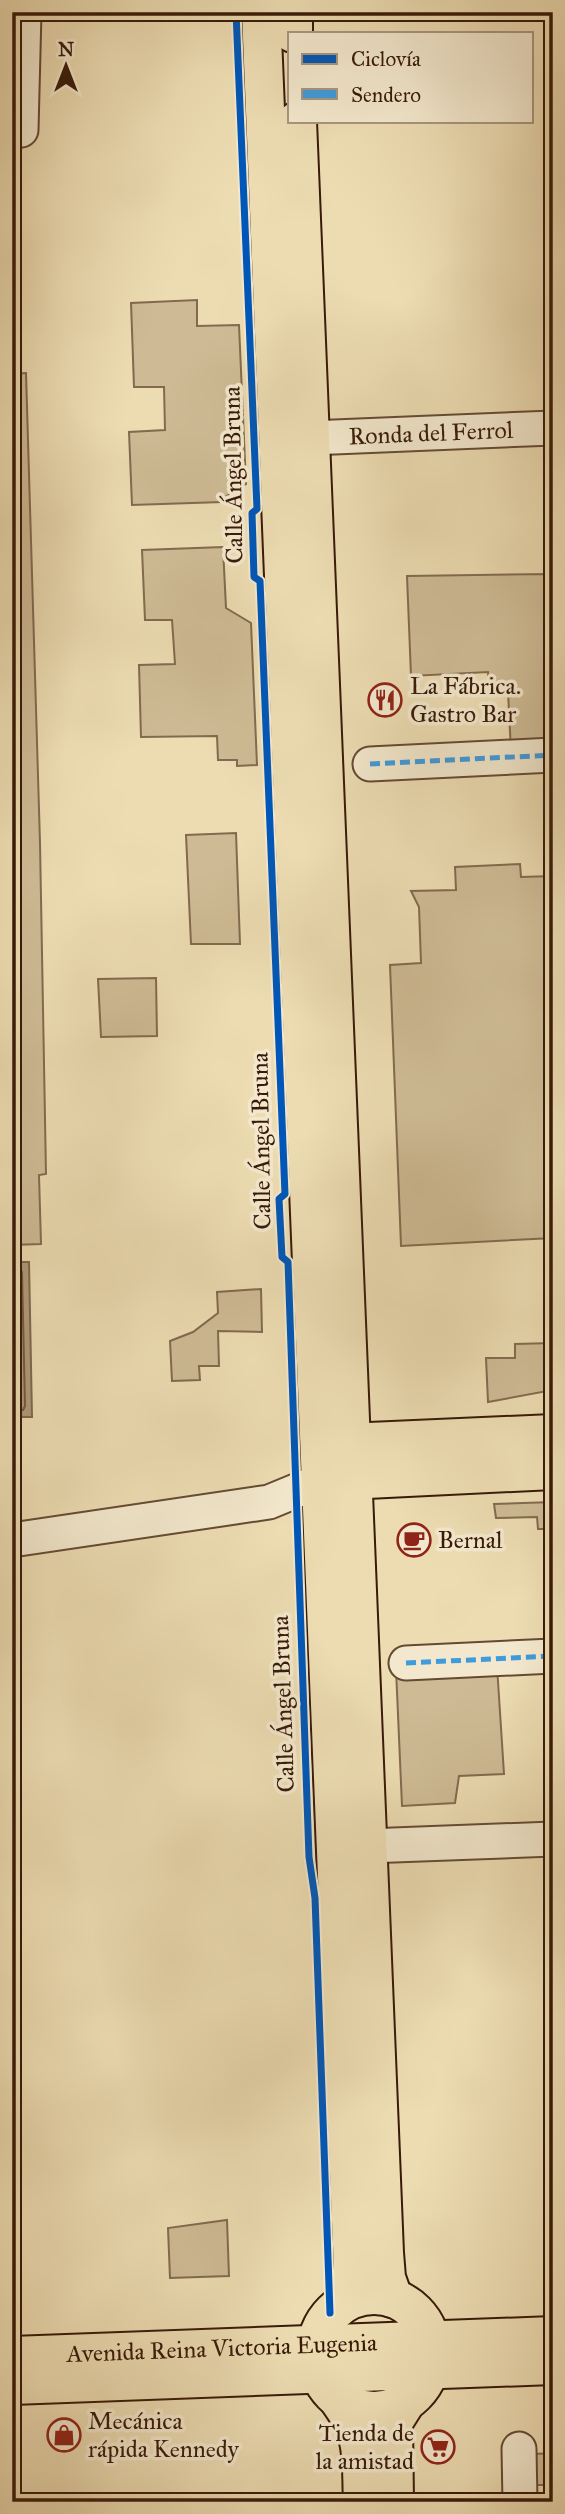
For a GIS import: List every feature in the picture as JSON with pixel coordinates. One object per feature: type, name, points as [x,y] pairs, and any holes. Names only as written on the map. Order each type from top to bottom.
[{"type":"main road","name":"Calle Ángel Bruna","points":[[261,12],[335,1462],[367,1846],[384,2252],[386,2278],[393,2298]]},
{"type":"main road","points":[[293,12],[293,32]]},
{"type":"main road","name":"Calle Ángel Bruna","points":[[297,122],[310,438],[335,1462],[353,2268],[346,2301]]},
{"type":"main road","points":[[335,1462],[553,1434]]},
{"type":"main road","points":[[335,1462],[553,1470]]},
{"type":"main road","points":[[363,2502],[358,2432],[325,2373],[323,2323],[330,2313],[346,2301],[369,2295],[393,2298],[418,2314],[430,2355],[420,2388],[405,2403],[393,2422],[394,2502]]},
{"type":"main road","name":"Avenida Reina Victoria Eugenia","points":[[12,2385],[325,2373],[553,2336]]},
{"type":"main road","name":"Avenida Reina Victoria Eugenia","points":[[430,2355],[553,2365]]},
{"type":"main road","name":"Avenida Reina Victoria Eugenia","points":[[12,2356],[325,2373],[354,2408],[372,2411],[405,2403]]},
{"type":"street","points":[[16,131],[17,67],[24,12]]},
{"type":"street","name":"Ronda del Ferrol","points":[[310,438],[553,428]]},
{"type":"street","points":[[370,764],[553,755]]},
{"type":"street","points":[[12,1540],[269,1502],[335,1462]]},
{"type":"street","points":[[406,1663],[553,1656]]},
{"type":"street","points":[[367,1846],[553,1839]]},
{"type":"street","points":[[519,2449],[520,2502]]},
{"type":"shaded area","points":[[197,300],[197,326],[239,325],[246,484],[222,499],[222,502],[132,505],[129,432],[165,430],[164,387],[134,387],[131,303]]},
{"type":"shaded area","points":[[26,373],[40,843],[46,1174],[39,1175],[41,1244],[12,1245],[12,374]]},
{"type":"shaded area","points":[[223,547],[226,608],[251,623],[257,765],[237,766],[237,760],[218,760],[217,736],[141,737],[139,665],[175,664],[172,620],[145,620],[142,550]]},
{"type":"shaded area","points":[[553,574],[553,749],[511,751],[508,692],[489,692],[488,672],[411,676],[407,576]]},
{"type":"shaded area","points":[[236,833],[240,944],[191,944],[186,835]]},
{"type":"shaded area","points":[[520,864],[521,877],[553,876],[553,1238],[401,1246],[390,965],[421,963],[419,907],[411,891],[456,890],[455,867]]},
{"type":"shaded area","points":[[156,978],[157,1036],[101,1037],[98,979]]},
{"type":"shaded area","points":[[261,1289],[262,1332],[218,1331],[219,1366],[199,1366],[200,1380],[172,1381],[170,1341],[193,1332],[218,1313],[217,1292]]},
{"type":"shaded area","points":[[553,1343],[553,1390],[488,1402],[486,1358],[515,1358],[515,1344]]},
{"type":"shaded area","points":[[553,1502],[553,1529],[538,1529],[537,1517],[496,1518],[494,1504]]},
{"type":"shaded area","points":[[497,1666],[504,1774],[459,1776],[455,1803],[402,1806],[396,1669]]},
{"type":"shaded area","points":[[227,2220],[229,2276],[170,2278],[168,2228]]},
{"type":"shaded area","points":[[553,2453],[553,2485],[535,2485],[534,2454]]},
{"type":"water","points":[[12,1262],[29,1262],[32,1417],[12,1417]]},
{"type":"marked path","points":[[370,764],[553,755]]},
{"type":"marked path","points":[[406,1663],[553,1656]]},
{"type":"cycle path","points":[[236,12],[257,509],[252,513],[254,577],[260,581],[285,1194],[279,1199],[282,1257],[288,1262],[309,1857],[315,1898],[330,2313]]},
{"type":"place","name":"La Fábrica. Gastro Bar","points":[[385,700]]},
{"type":"place","name":"Bernal","points":[[414,1540]]},
{"type":"place","name":"Mecánica rápida Kennedy","points":[[64,2435]]},
{"type":"place","name":"Tienda de la amistad","points":[[438,2447]]}]
